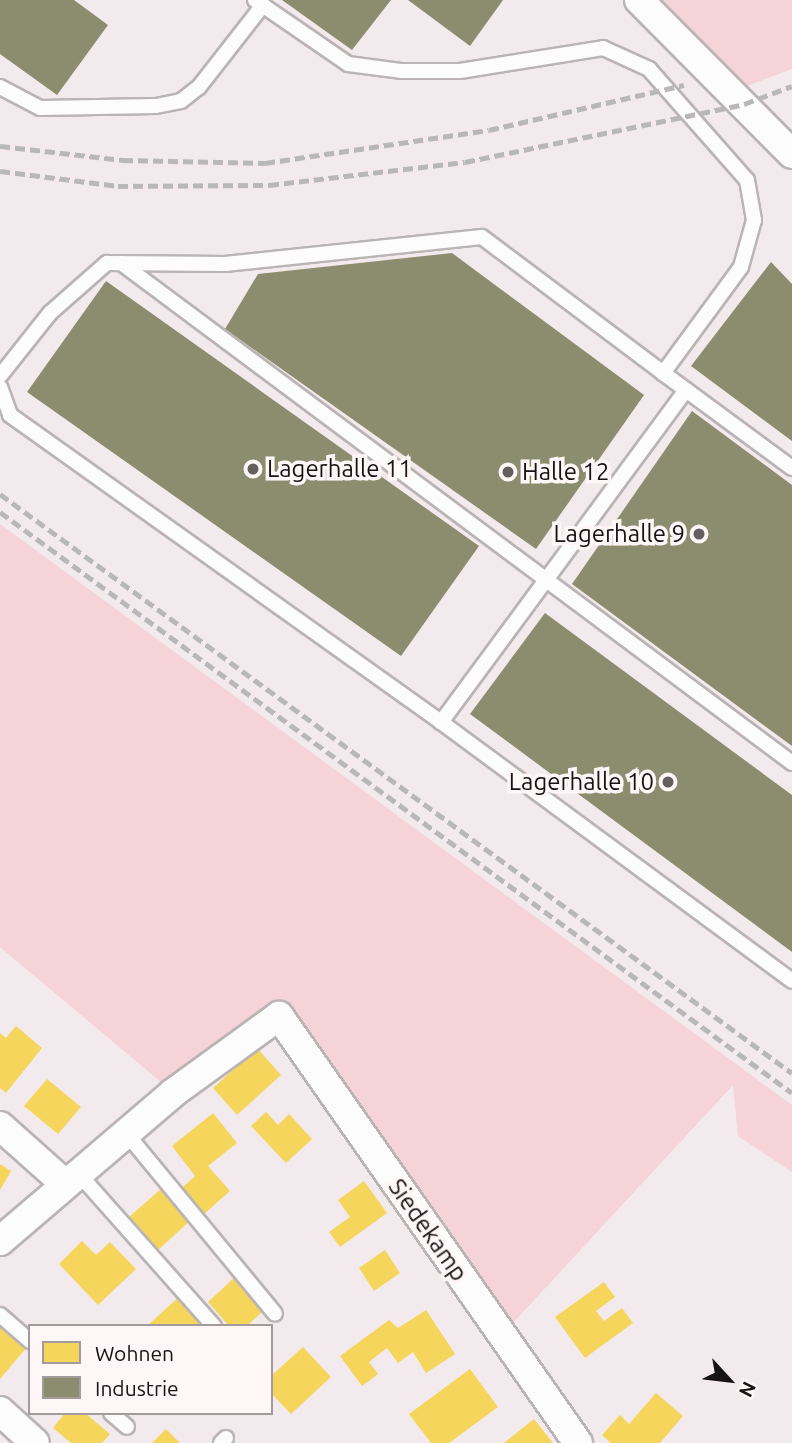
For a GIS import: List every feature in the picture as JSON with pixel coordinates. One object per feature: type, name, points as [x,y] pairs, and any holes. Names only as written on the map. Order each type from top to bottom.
[{"type":"street","points":[[639,0],[792,154]]},
{"type":"street","name":"Siedekamp","points":[[125,1133],[173,1093],[279,1016],[578,1443]]},
{"type":"street","points":[[0,1126],[72,1179]]},
{"type":"street","points":[[0,1241],[125,1133]]},
{"type":"street","points":[[0,1411],[35,1443]]},
{"type":"lane","points":[[0,87],[40,108],[156,106],[181,101],[199,87],[259,3],[348,64],[401,71],[460,71],[603,48],[649,69],[747,180],[754,220],[741,267],[663,373]]},
{"type":"lane","points":[[0,376],[50,313],[107,263],[225,264],[482,237],[792,468]]},
{"type":"lane","points":[[121,263],[792,763]]},
{"type":"lane","points":[[0,387],[10,415],[441,722],[792,981]]},
{"type":"lane","points":[[441,722],[686,390]]},
{"type":"lane","points":[[125,1133],[275,1314]]},
{"type":"lane","points":[[72,1179],[212,1324]]},
{"type":"lane","points":[[0,1315],[28,1339]]},
{"type":"lane","points":[[113,1415],[127,1427]]},
{"type":"shaded area","points":[[661,0],[792,0],[792,69],[747,86]]},
{"type":"shaded area","points":[[0,524],[792,1105],[792,1172],[738,1136],[733,1085],[511,1325],[283,1002],[162,1083],[0,947]]},
{"type":"building: Wohnen","points":[[16,1026],[42,1048],[6,1093],[0,1088],[0,1033],[6,1038]]},
{"type":"building: Wohnen","points":[[257,1048],[281,1075],[237,1115],[213,1088]]},
{"type":"building: Wohnen","points":[[47,1079],[81,1107],[58,1134],[24,1106]]},
{"type":"building: Wohnen","points":[[266,1112],[278,1125],[289,1114],[312,1139],[286,1163],[251,1126]]},
{"type":"building: Wohnen","points":[[213,1113],[237,1143],[208,1166],[230,1191],[204,1214],[182,1188],[195,1176],[172,1146]]},
{"type":"building: Wohnen","points":[[0,1164],[11,1171],[0,1190]]},
{"type":"building: Wohnen","points":[[364,1181],[387,1213],[340,1247],[329,1232],[350,1217],[338,1200]]},
{"type":"building: Wohnen","points":[[162,1188],[191,1220],[158,1250],[129,1217]]},
{"type":"building: Wohnen","points":[[82,1241],[96,1255],[110,1242],[136,1269],[98,1305],[59,1264]]},
{"type":"building: Wohnen","points":[[385,1250],[400,1273],[374,1291],[359,1268]]},
{"type":"building: Wohnen","points":[[235,1277],[264,1310],[249,1324],[227,1324],[208,1302]]},
{"type":"building: Wohnen","points":[[604,1282],[615,1297],[596,1311],[604,1321],[622,1308],[633,1323],[585,1358],[555,1317]]},
{"type":"building: Wohnen","points":[[181,1295],[207,1324],[149,1324]]},
{"type":"building: Wohnen","points":[[426,1310],[455,1354],[426,1373],[413,1352],[398,1363],[387,1348],[369,1362],[378,1374],[362,1386],[340,1356],[389,1320],[398,1328]]},
{"type":"building: Wohnen","points":[[0,1323],[27,1347],[0,1379]]},
{"type":"building: Wohnen","points":[[303,1347],[331,1377],[291,1414],[273,1395],[273,1374]]},
{"type":"building: Wohnen","points":[[470,1369],[498,1407],[449,1443],[431,1443],[409,1414]]},
{"type":"building: Wohnen","points":[[656,1393],[683,1416],[660,1443],[611,1443],[602,1435],[620,1415],[629,1424]]},
{"type":"building: Wohnen","points":[[63,1415],[87,1415],[110,1434],[102,1443],[71,1443],[53,1428]]},
{"type":"building: Wohnen","points":[[534,1419],[553,1443],[504,1443]]},
{"type":"building: Wohnen","points":[[166,1429],[180,1443],[152,1443]]},
{"type":"building: Industrie","points":[[0,0],[74,0],[108,25],[57,95],[0,54]]},
{"type":"building: Industrie","points":[[282,0],[391,0],[352,50]]},
{"type":"building: Industrie","points":[[408,0],[503,0],[470,46]]},
{"type":"building: Industrie","name":"Halle 12","points":[[452,253],[644,395],[536,549],[225,329],[258,274]]},
{"type":"building: Industrie","points":[[771,262],[792,284],[792,441],[691,366]]},
{"type":"building: Industrie","name":"Lagerhalle 11","points":[[106,281],[479,546],[401,656],[27,392]]},
{"type":"building: Industrie","name":"Lagerhalle 9","points":[[692,411],[792,485],[792,746],[572,584]]},
{"type":"building: Industrie","name":"Lagerhalle 10","points":[[545,613],[792,795],[792,952],[470,714]]},
{"type":"railway","points":[[0,146],[123,160],[265,163],[489,130],[684,85]]},
{"type":"railway","points":[[0,171],[118,186],[269,185],[465,162],[744,104],[792,86]]},
{"type":"railway","points":[[0,494],[792,1073]]},
{"type":"railway","points":[[0,512],[792,1093]]},
{"type":"place","name":"Lagerhalle 11","points":[[253,469]]},
{"type":"place","name":"Halle 12","points":[[508,472]]},
{"type":"place","name":"Lagerhalle 9","points":[[699,534]]},
{"type":"place","name":"Lagerhalle 10","points":[[668,782]]}]
